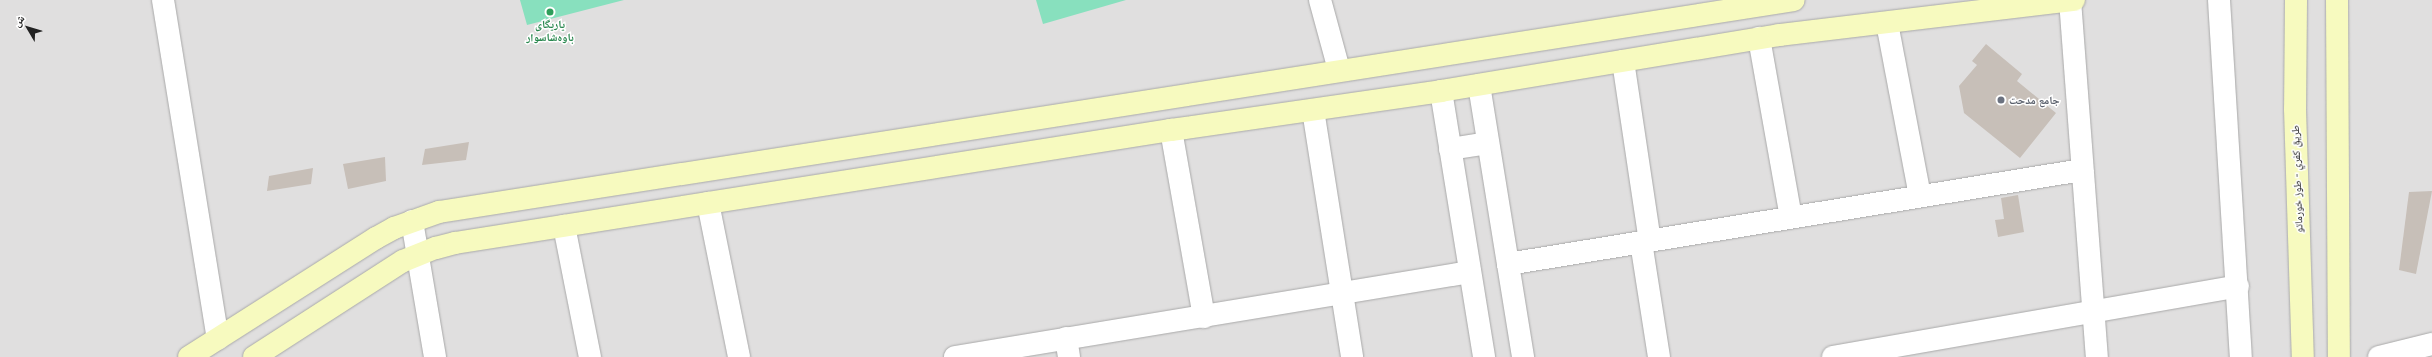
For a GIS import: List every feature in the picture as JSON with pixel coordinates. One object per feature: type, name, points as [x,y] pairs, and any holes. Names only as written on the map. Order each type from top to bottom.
[{"type":"street","points":[[163,0],[218,339]]},
{"type":"street","points":[[1320,0],[1339,70]]},
{"type":"street","points":[[189,357],[376,238],[412,221],[439,212],[475,204],[1794,0]]},
{"type":"street","points":[[2070,0],[2097,357]]},
{"type":"street","points":[[254,357],[390,269],[417,254],[455,244],[1171,130],[1441,91],[1759,38],[2074,0]]},
{"type":"street","points":[[2219,0],[2238,286],[2241,357]]},
{"type":"street","name":"طريق كفري - طوز خورماتو","points":[[2296,0],[2295,109],[2304,357]]},
{"type":"street","points":[[2337,0],[2339,357]]},
{"type":"street","points":[[1887,23],[1920,196]]},
{"type":"street","points":[[1553,37],[1559,71]]},
{"type":"street","points":[[1759,38],[1791,217]]},
{"type":"street","points":[[1623,61],[1659,357]]},
{"type":"street","points":[[1252,83],[1256,118]]},
{"type":"street","points":[[1479,84],[1523,357]]},
{"type":"street","points":[[1441,91],[1484,357]]},
{"type":"street","points":[[1313,110],[1352,357]]},
{"type":"street","points":[[1171,130],[1204,317]]},
{"type":"street","points":[[1450,149],[1488,143]]},
{"type":"street","points":[[1508,264],[2082,170]]},
{"type":"street","points":[[708,203],[739,357]]},
{"type":"street","points":[[412,221],[435,357]]},
{"type":"street","points":[[564,226],[590,357]]},
{"type":"street","points":[[955,357],[1067,347],[1204,317],[1470,272]]},
{"type":"street","points":[[1833,357],[2238,286]]},
{"type":"street","points":[[2379,357],[2432,344]]},
{"type":"shaded area","points":[[0,0],[2432,0],[2432,357],[0,357]]},
{"type":"green space","name":"یاریگای باوەشاسوار","points":[[520,0],[624,0],[527,25]]},
{"type":"green space","points":[[1036,0],[1126,0],[1043,24]]},
{"type":"building","name":"جامع مدحت","points":[[1986,44],[2022,74],[2017,81],[2056,113],[2020,158],[1964,113],[1959,86],[1977,65],[1972,61]]},
{"type":"building","points":[[469,142],[466,160],[422,165],[425,149]]},
{"type":"building","points":[[385,157],[386,181],[348,189],[343,164]]},
{"type":"building","points":[[313,168],[311,184],[267,191],[269,176]]},
{"type":"building","points":[[2432,191],[2416,274],[2399,270],[2409,192]]},
{"type":"building","points":[[2018,195],[2024,232],[1998,237],[1995,220],[2004,219],[2001,198]]},
{"type":"place","name":"یاریگای باوەشاسوار","points":[[550,12]]},
{"type":"place","name":"جامع مدحت","points":[[2001,100]]}]
